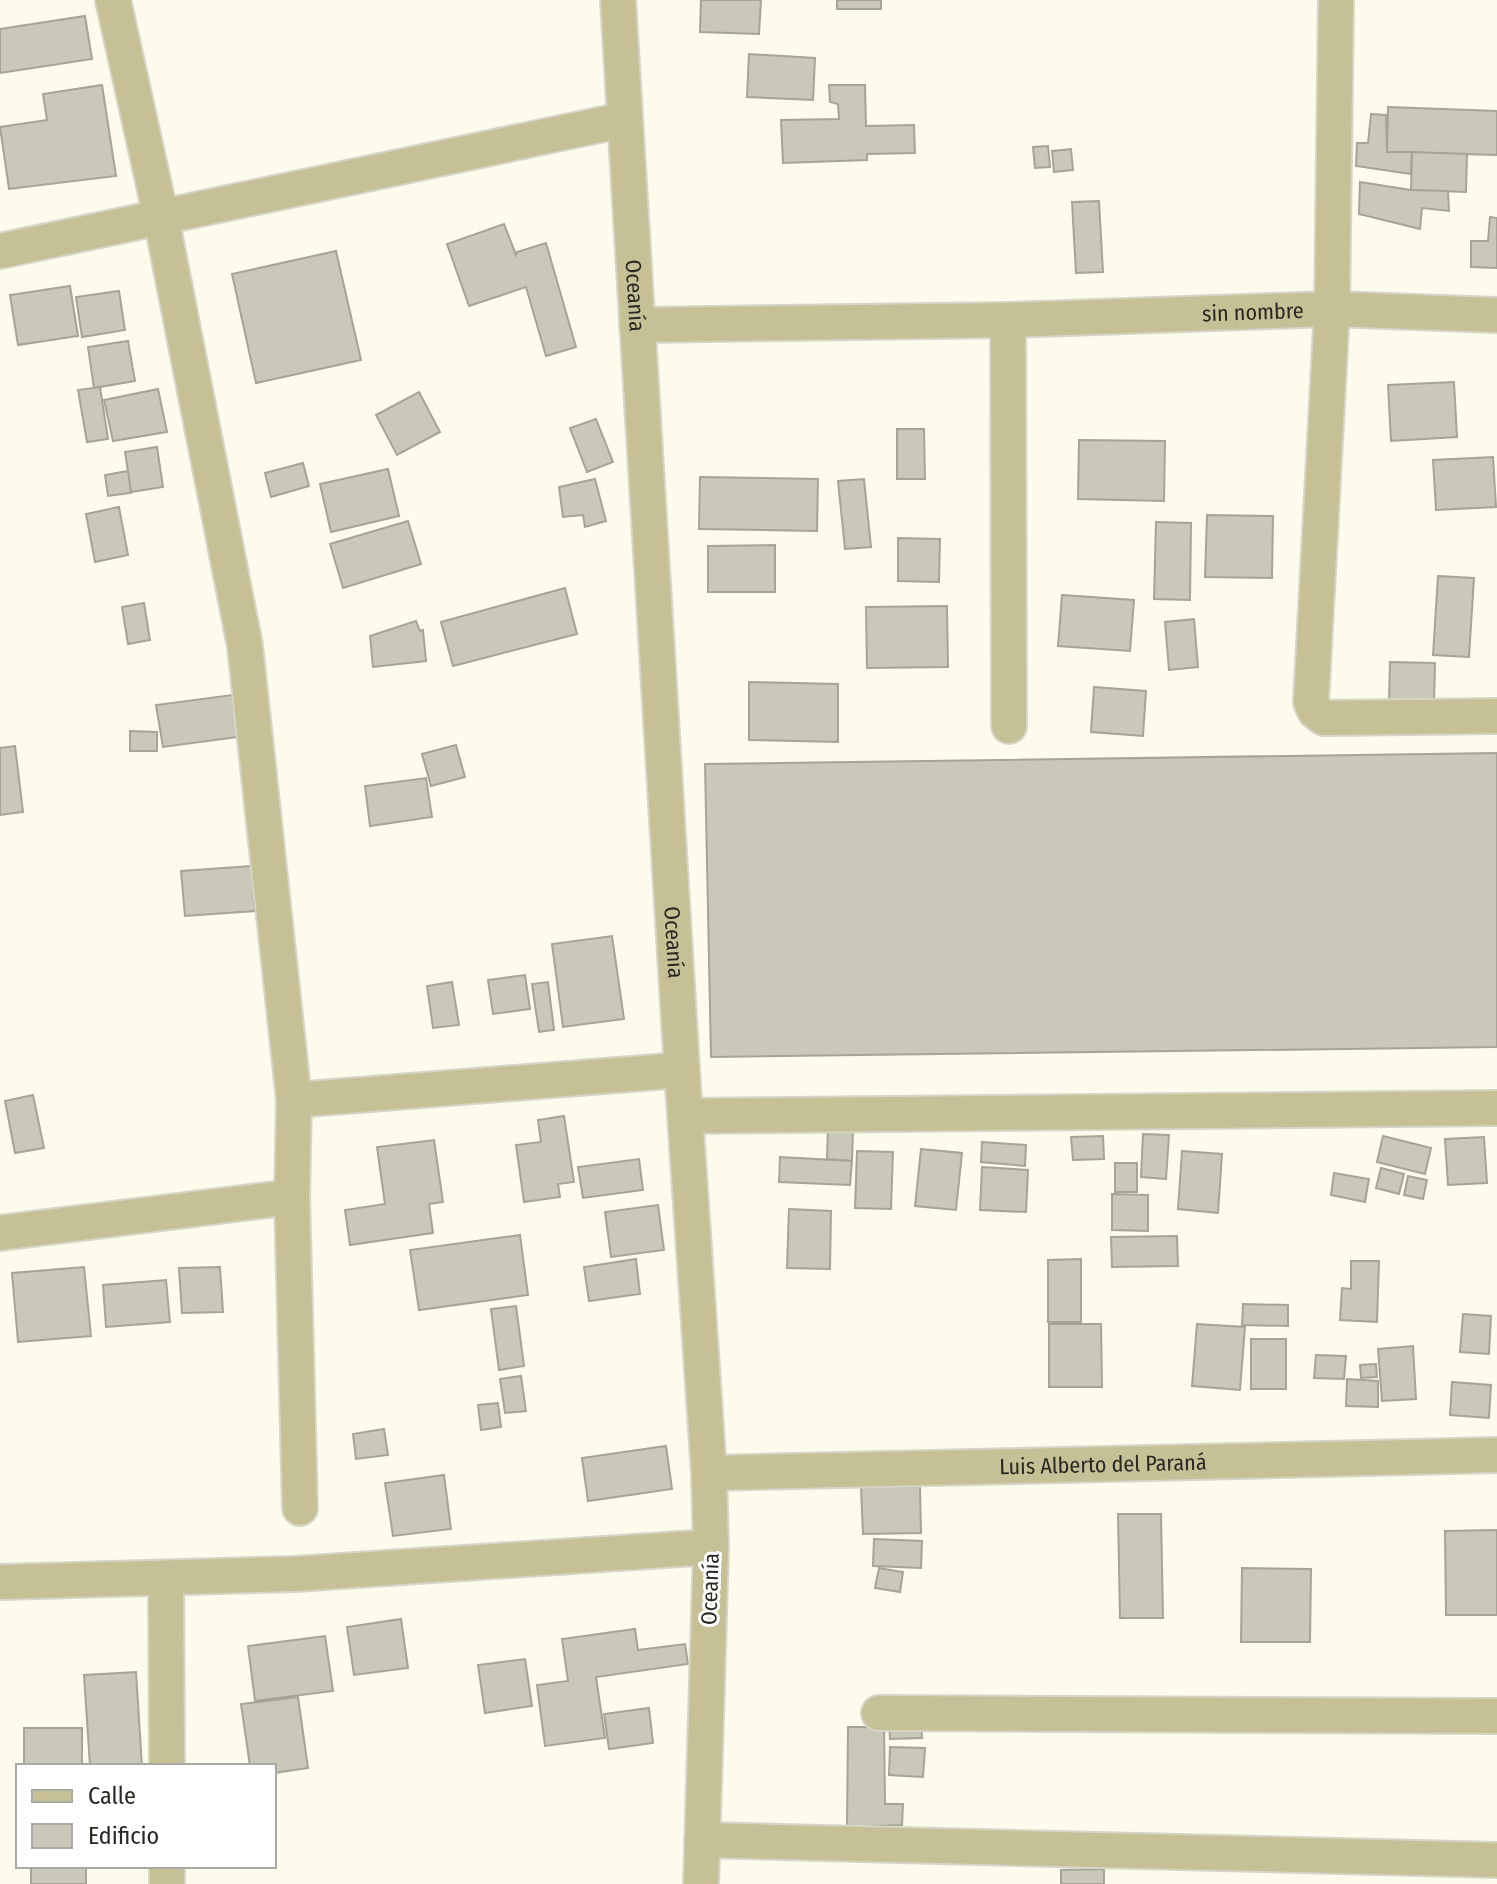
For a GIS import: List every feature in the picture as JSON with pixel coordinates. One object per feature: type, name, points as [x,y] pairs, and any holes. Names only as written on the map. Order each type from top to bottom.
[{"type":"street","points":[[113,0],[161,217],[245,646],[294,1100],[292,1197],[300,1508]]},
{"type":"street","name":"Oceanía","points":[[618,0],[623,120],[709,1473],[711,1547],[701,1884]]},
{"type":"street","points":[[1336,0],[1332,309],[1311,702],[1315,711],[1324,718],[1497,716]]},
{"type":"street","points":[[0,251],[623,120]]},
{"type":"street","name":"sin nombre","points":[[637,325],[1008,320],[1332,309],[1497,315]]},
{"type":"street","points":[[1008,320],[1009,726]]},
{"type":"street","points":[[294,1100],[682,1070]]},
{"type":"street","points":[[686,1116],[1497,1108]]},
{"type":"street","points":[[0,1233],[292,1197]]},
{"type":"street","name":"Luis Alberto del Paraná","points":[[709,1473],[1497,1455]]},
{"type":"street","points":[[0,1582],[295,1574],[711,1547]]},
{"type":"street","points":[[166,1578],[167,1764]]},
{"type":"street","points":[[879,1713],[1497,1716]]},
{"type":"street","points":[[702,1840],[1497,1860]]},
{"type":"building","points":[[701,0],[761,0],[759,34],[700,32]]},
{"type":"building","points":[[837,0],[881,0],[881,9],[837,9]]},
{"type":"building","points":[[85,16],[92,59],[0,73],[0,29]]},
{"type":"building","points":[[749,54],[815,58],[813,100],[747,97]]},
{"type":"building","points":[[102,85],[116,176],[9,189],[0,127],[47,120],[43,94]]},
{"type":"building","points":[[829,85],[865,85],[866,126],[914,125],[915,153],[867,154],[867,160],[783,163],[781,120],[839,119],[838,104],[830,102]]},
{"type":"building","points":[[1388,107],[1497,111],[1497,155],[1387,152]]},
{"type":"building","points":[[1371,114],[1386,115],[1387,152],[1412,152],[1411,174],[1356,166],[1357,143],[1368,143]]},
{"type":"building","points":[[1048,146],[1050,167],[1035,168],[1033,147]]},
{"type":"building","points":[[1071,149],[1073,170],[1054,172],[1052,151]]},
{"type":"building","points":[[1412,152],[1467,154],[1466,192],[1411,190]]},
{"type":"building","points":[[1360,182],[1411,190],[1448,191],[1449,211],[1422,208],[1420,229],[1359,214]]},
{"type":"building","points":[[1099,201],[1103,272],[1076,273],[1072,202]]},
{"type":"building","points":[[1490,217],[1497,218],[1497,268],[1471,267],[1471,241],[1488,241]]},
{"type":"building","points":[[504,224],[516,255],[517,252],[546,243],[576,347],[546,356],[526,287],[469,306],[447,244]]},
{"type":"building","points":[[336,251],[361,360],[256,383],[232,274]]},
{"type":"building","points":[[70,286],[78,336],[18,345],[10,295]]},
{"type":"building","points":[[119,291],[125,330],[82,337],[76,297]]},
{"type":"building","points":[[128,341],[135,381],[94,388],[88,347]]},
{"type":"building","points":[[1454,382],[1457,437],[1391,441],[1388,385]]},
{"type":"building","points":[[100,387],[108,439],[87,442],[78,390]]},
{"type":"building","points":[[158,389],[167,432],[113,441],[104,400]]},
{"type":"building","points":[[419,392],[440,432],[397,455],[376,415]]},
{"type":"building","points":[[596,419],[613,462],[587,472],[570,428]]},
{"type":"building","points":[[897,429],[924,429],[925,479],[897,479]]},
{"type":"building","points":[[1079,440],[1165,441],[1164,501],[1078,499]]},
{"type":"building","points":[[157,447],[163,487],[131,492],[125,452]]},
{"type":"building","points":[[1493,457],[1496,507],[1436,510],[1433,460]]},
{"type":"building","points":[[303,463],[309,486],[271,497],[265,473]]},
{"type":"building","points":[[388,469],[399,516],[331,532],[320,484]]},
{"type":"building","points":[[128,471],[131,493],[108,496],[105,475]]},
{"type":"building","points":[[700,477],[818,479],[817,531],[699,529]]},
{"type":"building","points":[[595,479],[606,521],[585,527],[583,515],[563,517],[559,487]]},
{"type":"building","points":[[864,479],[871,547],[845,549],[838,481]]},
{"type":"building","points":[[119,507],[128,555],[95,562],[86,514]]},
{"type":"building","points":[[1207,515],[1273,516],[1272,578],[1205,577]]},
{"type":"building","points":[[408,521],[421,564],[343,588],[330,544]]},
{"type":"building","points":[[1156,522],[1191,523],[1190,600],[1154,599]]},
{"type":"building","points":[[898,538],[940,539],[939,582],[898,581]]},
{"type":"building","points":[[775,545],[775,592],[708,592],[708,546]]},
{"type":"building","points":[[1438,576],[1474,578],[1469,657],[1433,655]]},
{"type":"building","points":[[565,588],[577,634],[453,666],[441,622]]},
{"type":"building","points":[[1062,595],[1134,600],[1130,651],[1058,646]]},
{"type":"building","points":[[144,603],[150,640],[128,644],[122,607]]},
{"type":"building","points":[[947,606],[948,667],[867,668],[866,607]]},
{"type":"building","points":[[1194,619],[1198,667],[1169,670],[1165,622]]},
{"type":"building","points":[[416,621],[420,631],[423,630],[426,661],[373,667],[370,636]]},
{"type":"building","points":[[1390,662],[1435,663],[1434,702],[1389,701]]},
{"type":"building","points":[[749,682],[838,684],[838,742],[749,740]]},
{"type":"building","points":[[1094,687],[1146,691],[1143,736],[1091,732]]},
{"type":"building","points":[[232,695],[238,737],[163,747],[156,705]]},
{"type":"building","points":[[130,731],[157,732],[157,751],[130,751]]},
{"type":"building","points":[[456,745],[465,777],[431,786],[422,754]]},
{"type":"building","points":[[15,746],[23,812],[0,815],[0,748]]},
{"type":"building","points":[[1497,753],[1497,1047],[711,1057],[705,764]]},
{"type":"building","points":[[426,778],[432,817],[370,826],[365,786]]},
{"type":"building","points":[[251,866],[255,911],[185,916],[181,871]]},
{"type":"building","points":[[612,936],[624,1019],[563,1027],[552,944]]},
{"type":"building","points":[[525,975],[530,1009],[493,1014],[488,980]]},
{"type":"building","points":[[452,982],[459,1025],[433,1028],[427,986]]},
{"type":"building","points":[[548,982],[554,1030],[539,1032],[532,984]]},
{"type":"building","points":[[33,1095],[44,1148],[15,1153],[5,1101]]},
{"type":"building","points":[[564,1116],[574,1182],[558,1184],[560,1197],[524,1202],[516,1145],[541,1142],[538,1120]]},
{"type":"building","points":[[828,1127],[853,1128],[852,1161],[827,1159]]},
{"type":"building","points":[[1143,1134],[1169,1135],[1166,1179],[1141,1177]]},
{"type":"building","points":[[1103,1136],[1104,1159],[1073,1160],[1071,1137]]},
{"type":"building","points":[[1383,1136],[1431,1148],[1425,1174],[1377,1162]]},
{"type":"building","points":[[1484,1137],[1487,1183],[1448,1185],[1445,1139]]},
{"type":"building","points":[[434,1140],[443,1202],[429,1204],[433,1233],[350,1245],[345,1210],[385,1204],[377,1147]]},
{"type":"building","points":[[982,1142],[1026,1145],[1025,1166],[981,1162]]},
{"type":"building","points":[[921,1149],[962,1153],[956,1210],[915,1206]]},
{"type":"building","points":[[857,1151],[893,1152],[891,1209],[855,1208]]},
{"type":"building","points":[[1182,1151],[1222,1154],[1218,1213],[1178,1209]]},
{"type":"building","points":[[780,1157],[852,1161],[850,1185],[779,1182]]},
{"type":"building","points":[[639,1159],[643,1190],[583,1198],[578,1167]]},
{"type":"building","points":[[1115,1163],[1137,1163],[1137,1192],[1115,1192]]},
{"type":"building","points":[[982,1167],[1028,1170],[1026,1212],[980,1210]]},
{"type":"building","points":[[1381,1168],[1404,1174],[1399,1194],[1376,1188]]},
{"type":"building","points":[[1334,1173],[1369,1179],[1365,1202],[1331,1195]]},
{"type":"building","points":[[1408,1176],[1427,1180],[1423,1199],[1404,1195]]},
{"type":"building","points":[[1112,1194],[1148,1195],[1148,1231],[1112,1230]]},
{"type":"building","points":[[658,1205],[664,1250],[611,1257],[605,1212]]},
{"type":"building","points":[[789,1209],[831,1211],[830,1269],[787,1268]]},
{"type":"building","points":[[520,1235],[528,1295],[419,1310],[410,1250]]},
{"type":"building","points":[[1177,1236],[1178,1266],[1112,1267],[1111,1237]]},
{"type":"building","points":[[636,1259],[640,1294],[589,1301],[584,1267]]},
{"type":"building","points":[[1081,1259],[1081,1322],[1048,1322],[1048,1260]]},
{"type":"building","points":[[1351,1261],[1379,1261],[1377,1322],[1340,1320],[1342,1288],[1351,1289]]},
{"type":"building","points":[[84,1267],[91,1336],[18,1342],[12,1273]]},
{"type":"building","points":[[220,1267],[223,1312],[182,1313],[179,1268]]},
{"type":"building","points":[[166,1280],[170,1322],[106,1327],[103,1285]]},
{"type":"building","points":[[1243,1304],[1288,1305],[1288,1326],[1242,1325]]},
{"type":"building","points":[[516,1306],[524,1366],[499,1370],[491,1309]]},
{"type":"building","points":[[1463,1314],[1491,1316],[1489,1354],[1460,1352]]},
{"type":"building","points":[[1049,1324],[1101,1324],[1102,1387],[1049,1387]]},
{"type":"building","points":[[1197,1324],[1245,1327],[1240,1390],[1192,1386]]},
{"type":"building","points":[[1251,1339],[1286,1339],[1286,1389],[1251,1389]]},
{"type":"building","points":[[1413,1346],[1416,1399],[1382,1401],[1378,1349]]},
{"type":"building","points":[[1316,1355],[1346,1356],[1344,1379],[1314,1378]]},
{"type":"building","points":[[1376,1364],[1377,1377],[1361,1378],[1360,1365]]},
{"type":"building","points":[[521,1376],[526,1411],[505,1413],[500,1379]]},
{"type":"building","points":[[1347,1379],[1378,1381],[1378,1407],[1346,1406]]},
{"type":"building","points":[[1452,1382],[1491,1385],[1489,1418],[1450,1415]]},
{"type":"building","points":[[498,1403],[501,1427],[481,1430],[478,1405]]},
{"type":"building","points":[[384,1429],[388,1455],[356,1459],[353,1434]]},
{"type":"building","points":[[666,1446],[672,1489],[588,1501],[582,1458]]},
{"type":"building","points":[[444,1475],[451,1529],[393,1536],[385,1483]]},
{"type":"building","points":[[920,1486],[921,1533],[863,1534],[861,1487]]},
{"type":"building","points":[[1118,1514],[1161,1514],[1163,1618],[1120,1618]]},
{"type":"building","points":[[1497,1530],[1497,1615],[1446,1615],[1445,1531]]},
{"type":"building","points":[[874,1539],[922,1541],[921,1568],[873,1566]]},
{"type":"building","points":[[879,1568],[903,1572],[900,1592],[875,1588]]},
{"type":"building","points":[[1242,1568],[1311,1569],[1310,1642],[1241,1642]]},
{"type":"building","points":[[401,1619],[408,1668],[354,1675],[347,1627]]},
{"type":"building","points":[[635,1629],[638,1650],[685,1644],[688,1664],[596,1677],[605,1738],[545,1746],[537,1685],[568,1681],[562,1639]]},
{"type":"building","points":[[325,1636],[333,1691],[255,1701],[248,1646]]},
{"type":"building","points":[[525,1659],[532,1706],[485,1713],[478,1665]]},
{"type":"building","points":[[136,1672],[142,1764],[90,1764],[84,1675]]},
{"type":"building","points":[[298,1697],[308,1768],[276,1773],[276,1764],[250,1764],[241,1704]]},
{"type":"building","points":[[649,1708],[653,1743],[609,1749],[604,1714]]},
{"type":"building","points":[[921,1719],[922,1738],[890,1739],[889,1720]]},
{"type":"building","points":[[848,1727],[884,1727],[885,1804],[903,1804],[902,1825],[847,1827]]},
{"type":"building","points":[[24,1728],[82,1728],[82,1764],[24,1764]]},
{"type":"building","points":[[890,1747],[925,1748],[923,1777],[889,1775]]},
{"type":"building","points":[[31,1868],[86,1868],[86,1884],[31,1884]]},
{"type":"building","points":[[1104,1869],[1104,1884],[1061,1884],[1061,1870]]}]
